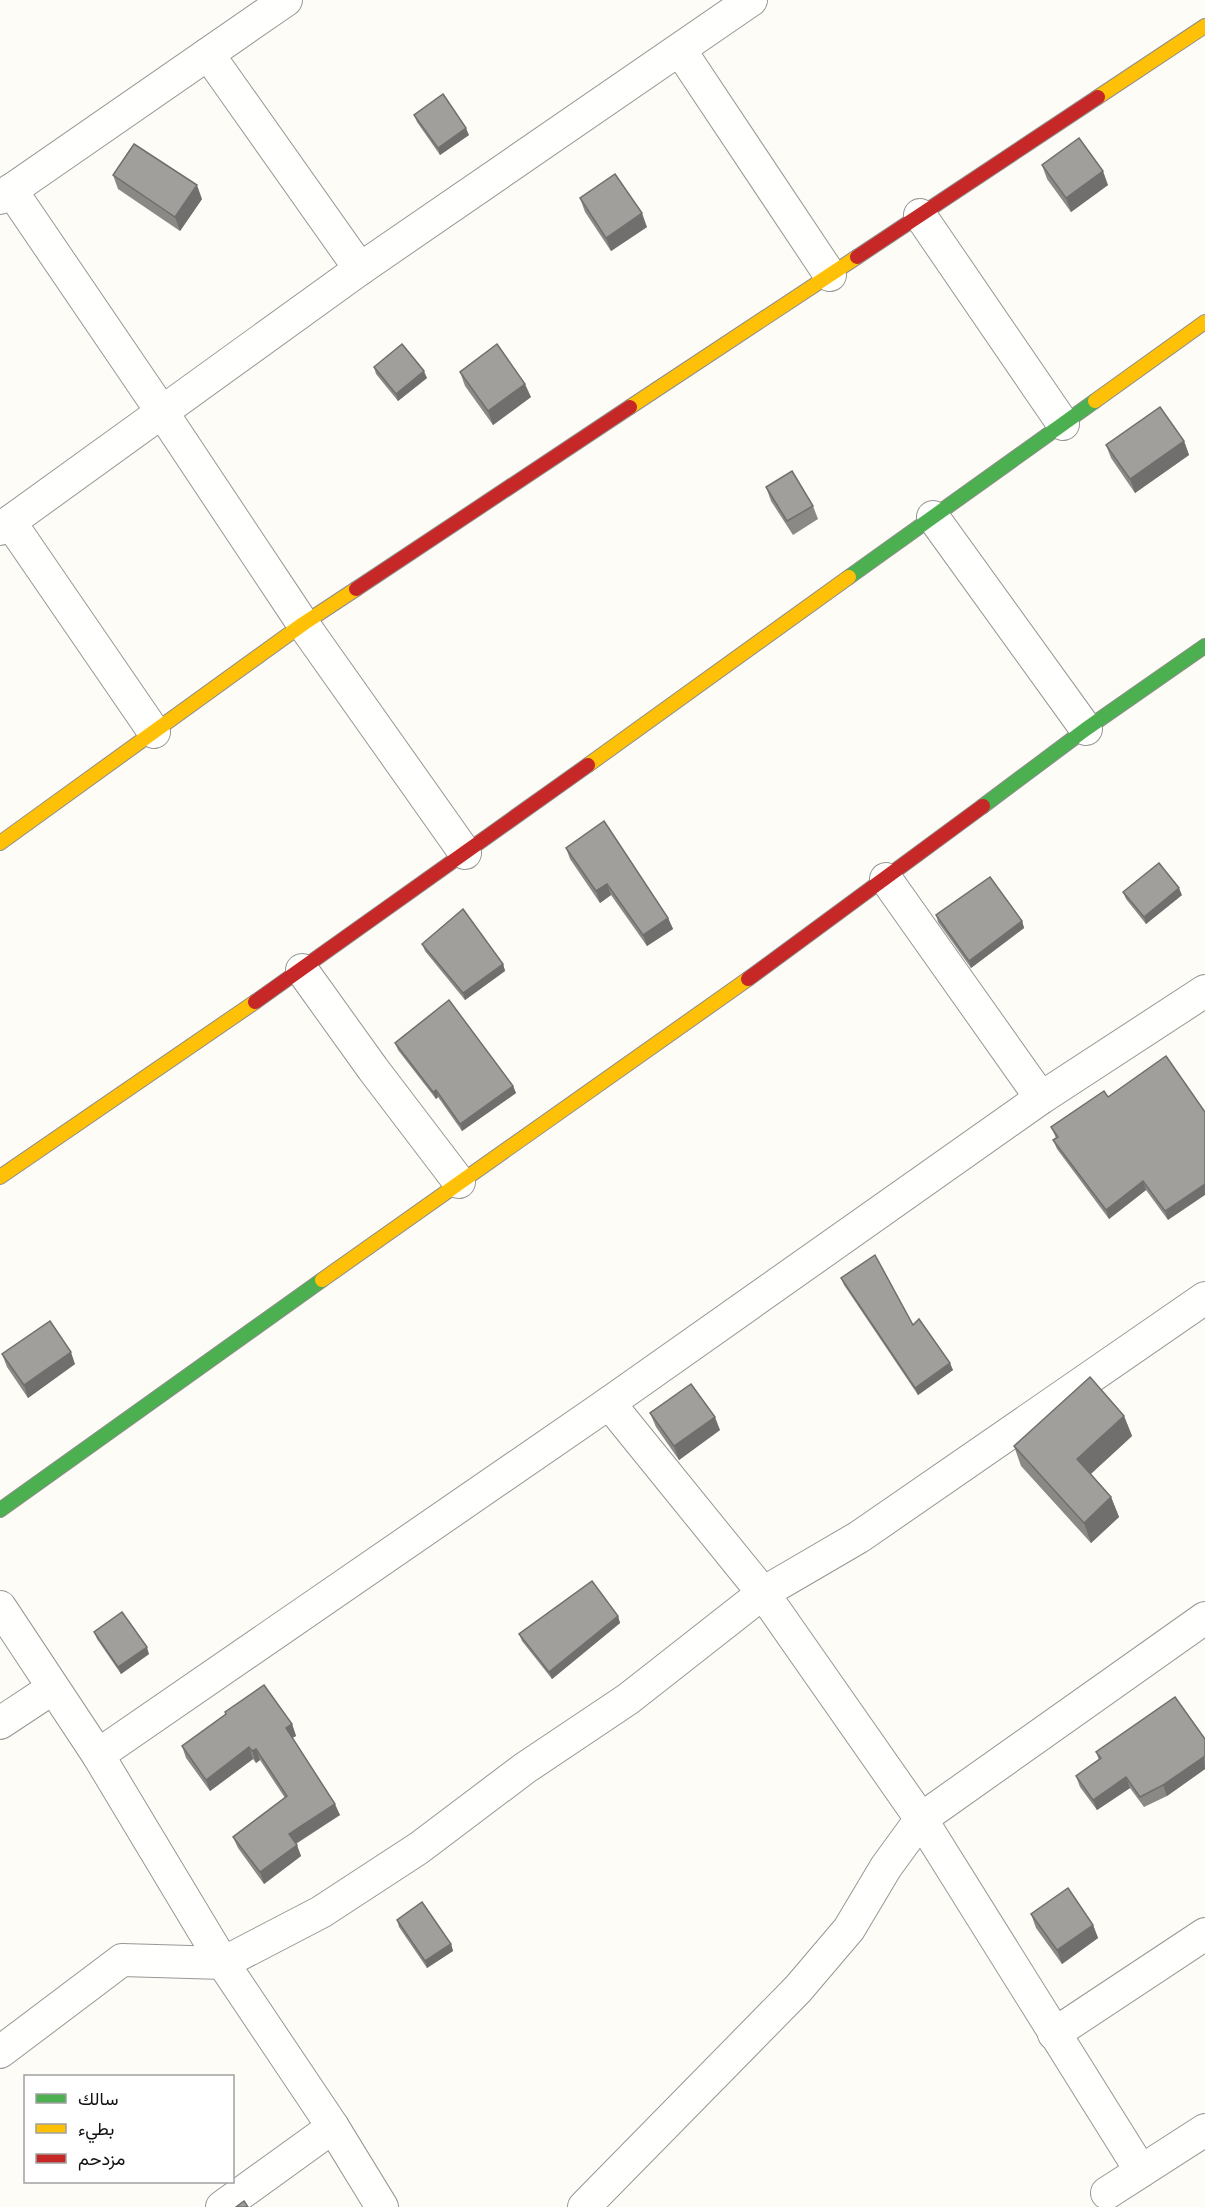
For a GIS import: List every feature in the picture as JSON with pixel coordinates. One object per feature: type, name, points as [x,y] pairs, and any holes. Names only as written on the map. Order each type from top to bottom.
[{"type":"street","points":[[286,0],[6,194],[162,412],[303,624],[465,853]]},
{"type":"street","points":[[154,732],[5,526],[360,269],[751,0]]},
{"type":"street","points":[[0,843],[303,624],[1205,26]]},
{"type":"street","points":[[680,50],[830,275]]},
{"type":"street","points":[[208,54],[360,269]]},
{"type":"street","points":[[921,215],[1063,424]]},
{"type":"street","points":[[0,1177],[302,970],[1205,322]]},
{"type":"street","points":[[933,517],[1086,729]]},
{"type":"street","points":[[0,1510],[459,1182],[712,1005],[886,879],[1086,729],[1205,646]]},
{"type":"street","points":[[886,879],[1041,1098]]},
{"type":"street","points":[[302,970],[373,1069],[459,1182]]},
{"type":"street","points":[[98,1755],[609,1403],[1041,1098],[1202,1001]]},
{"type":"street","points":[[0,2052],[122,1960],[223,1963],[321,1912],[419,1848],[525,1768],[628,1699],[763,1593],[860,1537],[1205,1298]]},
{"type":"street","points":[[609,1403],[763,1593],[921,1819],[1141,2171]]},
{"type":"street","points":[[0,1607],[98,1755],[223,1963],[333,2127],[382,2207]]},
{"type":"street","points":[[584,2207],[798,1989],[849,1929],[886,1867],[921,1819],[1205,1618]]},
{"type":"street","points":[[0,1724],[53,1688]]},
{"type":"street","points":[[1054,2034],[1205,1934]]},
{"type":"street","points":[[222,2207],[333,2127]]},
{"type":"street","points":[[1105,2202],[1141,2171],[1205,2130]]},
{"type":"building","points":[[443,94],[466,128],[438,148],[414,115]]},
{"type":"building","points":[[1079,138],[1103,171],[1066,198],[1042,165]]},
{"type":"building","points":[[134,144],[197,185],[175,217],[113,175]]},
{"type":"building","points":[[615,174],[642,213],[606,238],[580,198]]},
{"type":"building","points":[[402,344],[424,371],[396,394],[374,367]]},
{"type":"building","points":[[497,344],[525,384],[488,411],[460,372]]},
{"type":"building","points":[[1160,407],[1184,441],[1130,479],[1106,445]]},
{"type":"building","points":[[792,471],[813,506],[787,521],[766,487]]},
{"type":"building","points":[[604,821],[668,918],[643,935],[607,884],[596,891],[566,848]]},
{"type":"building","points":[[1159,863],[1179,888],[1144,917],[1123,892]]},
{"type":"building","points":[[990,877],[1022,921],[969,961],[936,915]]},
{"type":"building","points":[[463,909],[503,964],[463,993],[422,944]]},
{"type":"building","points":[[449,1000],[513,1086],[460,1124],[436,1090],[433,1092],[395,1043]]},
{"type":"building","points":[[1166,1056],[1205,1112],[1205,1184],[1165,1211],[1143,1181],[1106,1210],[1053,1140],[1058,1137],[1051,1127],[1104,1091],[1108,1097]]},
{"type":"building","points":[[875,1255],[913,1325],[919,1319],[950,1363],[915,1388],[841,1278]]},
{"type":"building","points":[[50,1321],[71,1352],[24,1385],[2,1354]]},
{"type":"building","points":[[1090,1377],[1124,1416],[1077,1459],[1111,1497],[1084,1523],[1014,1446]]},
{"type":"building","points":[[691,1384],[715,1417],[674,1446],[650,1413]]},
{"type":"building","points":[[592,1581],[618,1616],[549,1672],[519,1634]]},
{"type":"building","points":[[122,1612],[147,1647],[118,1667],[94,1632]]},
{"type":"building","points":[[264,1685],[292,1724],[286,1728],[335,1804],[289,1834],[297,1845],[260,1872],[233,1837],[287,1796],[256,1749],[252,1751],[249,1747],[206,1780],[182,1746]]},
{"type":"building","points":[[1175,1697],[1205,1739],[1205,1756],[1163,1785],[1140,1797],[1126,1777],[1093,1800],[1076,1776],[1101,1758],[1096,1752]]},
{"type":"building","points":[[1068,1888],[1093,1925],[1057,1950],[1031,1914]]},
{"type":"building","points":[[422,1902],[451,1944],[425,1961],[397,1920]]},
{"type":"building","points":[[244,2201],[248,2207],[236,2207]]},
{"type":"traffic: fast","points":[[849,577],[1095,401]]},
{"type":"traffic: fast","points":[[983,806],[1086,729],[1205,646]]},
{"type":"traffic: fast","points":[[0,1510],[322,1280]]},
{"type":"traffic: slow","points":[[1098,97],[1205,26]]},
{"type":"traffic: slow","points":[[630,407],[857,257]]},
{"type":"traffic: slow","points":[[1095,401],[1205,322]]},
{"type":"traffic: slow","points":[[588,765],[849,577]]},
{"type":"traffic: slow","points":[[0,843],[303,624],[356,589]]},
{"type":"traffic: slow","points":[[322,1280],[748,979]]},
{"type":"traffic: slow","points":[[0,1177],[255,1002]]},
{"type":"traffic: jam","points":[[857,257],[1098,97]]},
{"type":"traffic: jam","points":[[356,589],[630,407]]},
{"type":"traffic: jam","points":[[255,1002],[588,765]]},
{"type":"traffic: jam","points":[[748,979],[983,806]]}]
